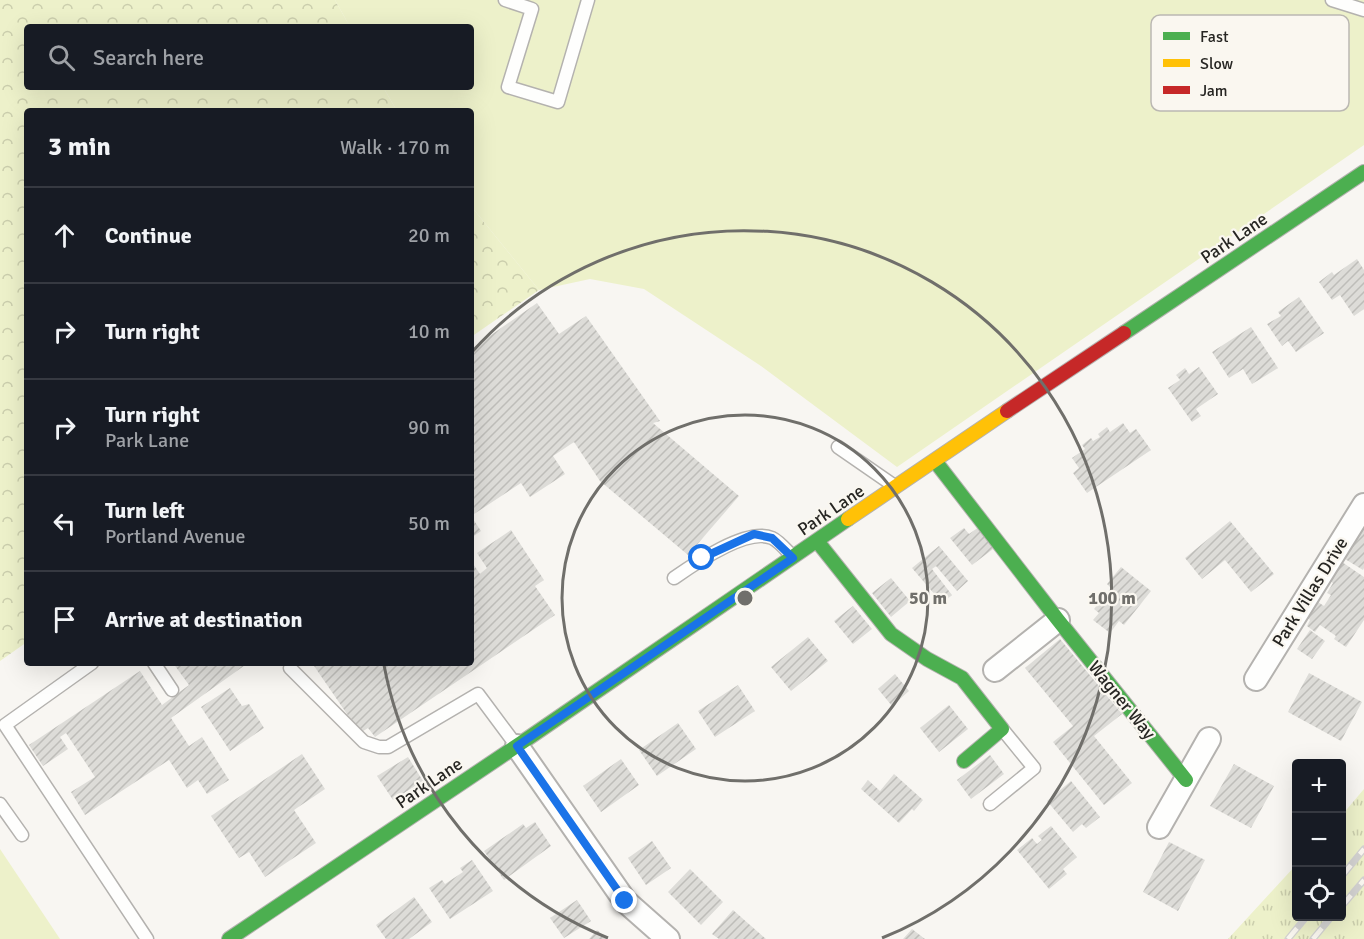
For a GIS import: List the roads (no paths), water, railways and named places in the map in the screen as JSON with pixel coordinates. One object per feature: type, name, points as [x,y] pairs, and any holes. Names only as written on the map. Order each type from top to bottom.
[{"type":"main road","name":"Park Lane","points":[[229,939],[1364,172]]},
{"type":"main road","name":"Wagner Way","points":[[935,460],[1058,621],[1186,780]]},
{"type":"main road","points":[[817,541],[891,634],[927,659],[962,678],[1002,729],[964,761]]},
{"type":"street","name":"Park Villas Drive","points":[[1256,679],[1364,505]]},
{"type":"street","points":[[995,670],[1058,621]]},
{"type":"street","points":[[1159,827],[1209,739]]},
{"type":"street","points":[[517,746],[625,901],[668,939]]},
{"type":"lane","points":[[505,0],[532,9],[508,87],[558,102],[588,0]]},
{"type":"lane","points":[[1332,0],[1364,10]]},
{"type":"lane","points":[[838,447],[896,487]]},
{"type":"lane","points":[[674,578],[702,558],[754,534],[772,538],[793,558]]},
{"type":"lane","points":[[88,666],[3,724],[147,939]]},
{"type":"lane","points":[[156,666],[172,690]]},
{"type":"lane","points":[[290,668],[364,742],[379,747],[388,747],[478,694],[517,746]]},
{"type":"lane","points":[[990,804],[1034,768],[1002,729]]},
{"type":"lane","points":[[0,804],[21,835]]},
{"type":"railway","points":[[1346,871],[1364,849]]},
{"type":"railway","points":[[1346,901],[1364,880]]},
{"type":"railway","points":[[1288,939],[1303,921]]},
{"type":"railway","points":[[1313,939],[1328,921]]}]
